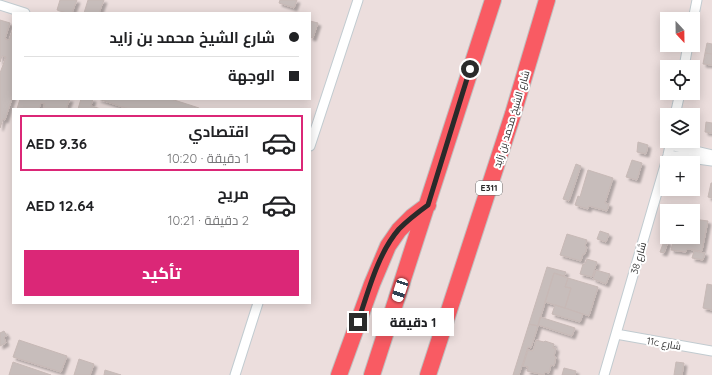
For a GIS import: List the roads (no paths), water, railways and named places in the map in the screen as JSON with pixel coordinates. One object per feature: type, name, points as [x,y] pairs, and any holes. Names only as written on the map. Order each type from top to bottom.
[{"type":"highway","points":[[372,375],[493,0]]},
{"type":"highway","name":"شارع الشيخ محمد بن زايد","points":[[428,375],[513,114],[547,0]]},
{"type":"highway","points":[[339,375],[374,277],[388,246],[399,230],[412,216],[428,205]]},
{"type":"street","points":[[311,143],[358,0]]},
{"type":"street","points":[[695,12],[697,0]]},
{"type":"street","points":[[0,5],[22,12]]},
{"type":"street","name":"شارع 38","points":[[668,156],[669,148]]},
{"type":"street","points":[[688,148],[712,155]]},
{"type":"street","points":[[700,160],[712,162]]},
{"type":"street","name":"شارع 38","points":[[604,375],[660,183]]},
{"type":"street","points":[[235,375],[258,304]]},
{"type":"street","name":"11c شارع","points":[[616,334],[712,351]]}]
